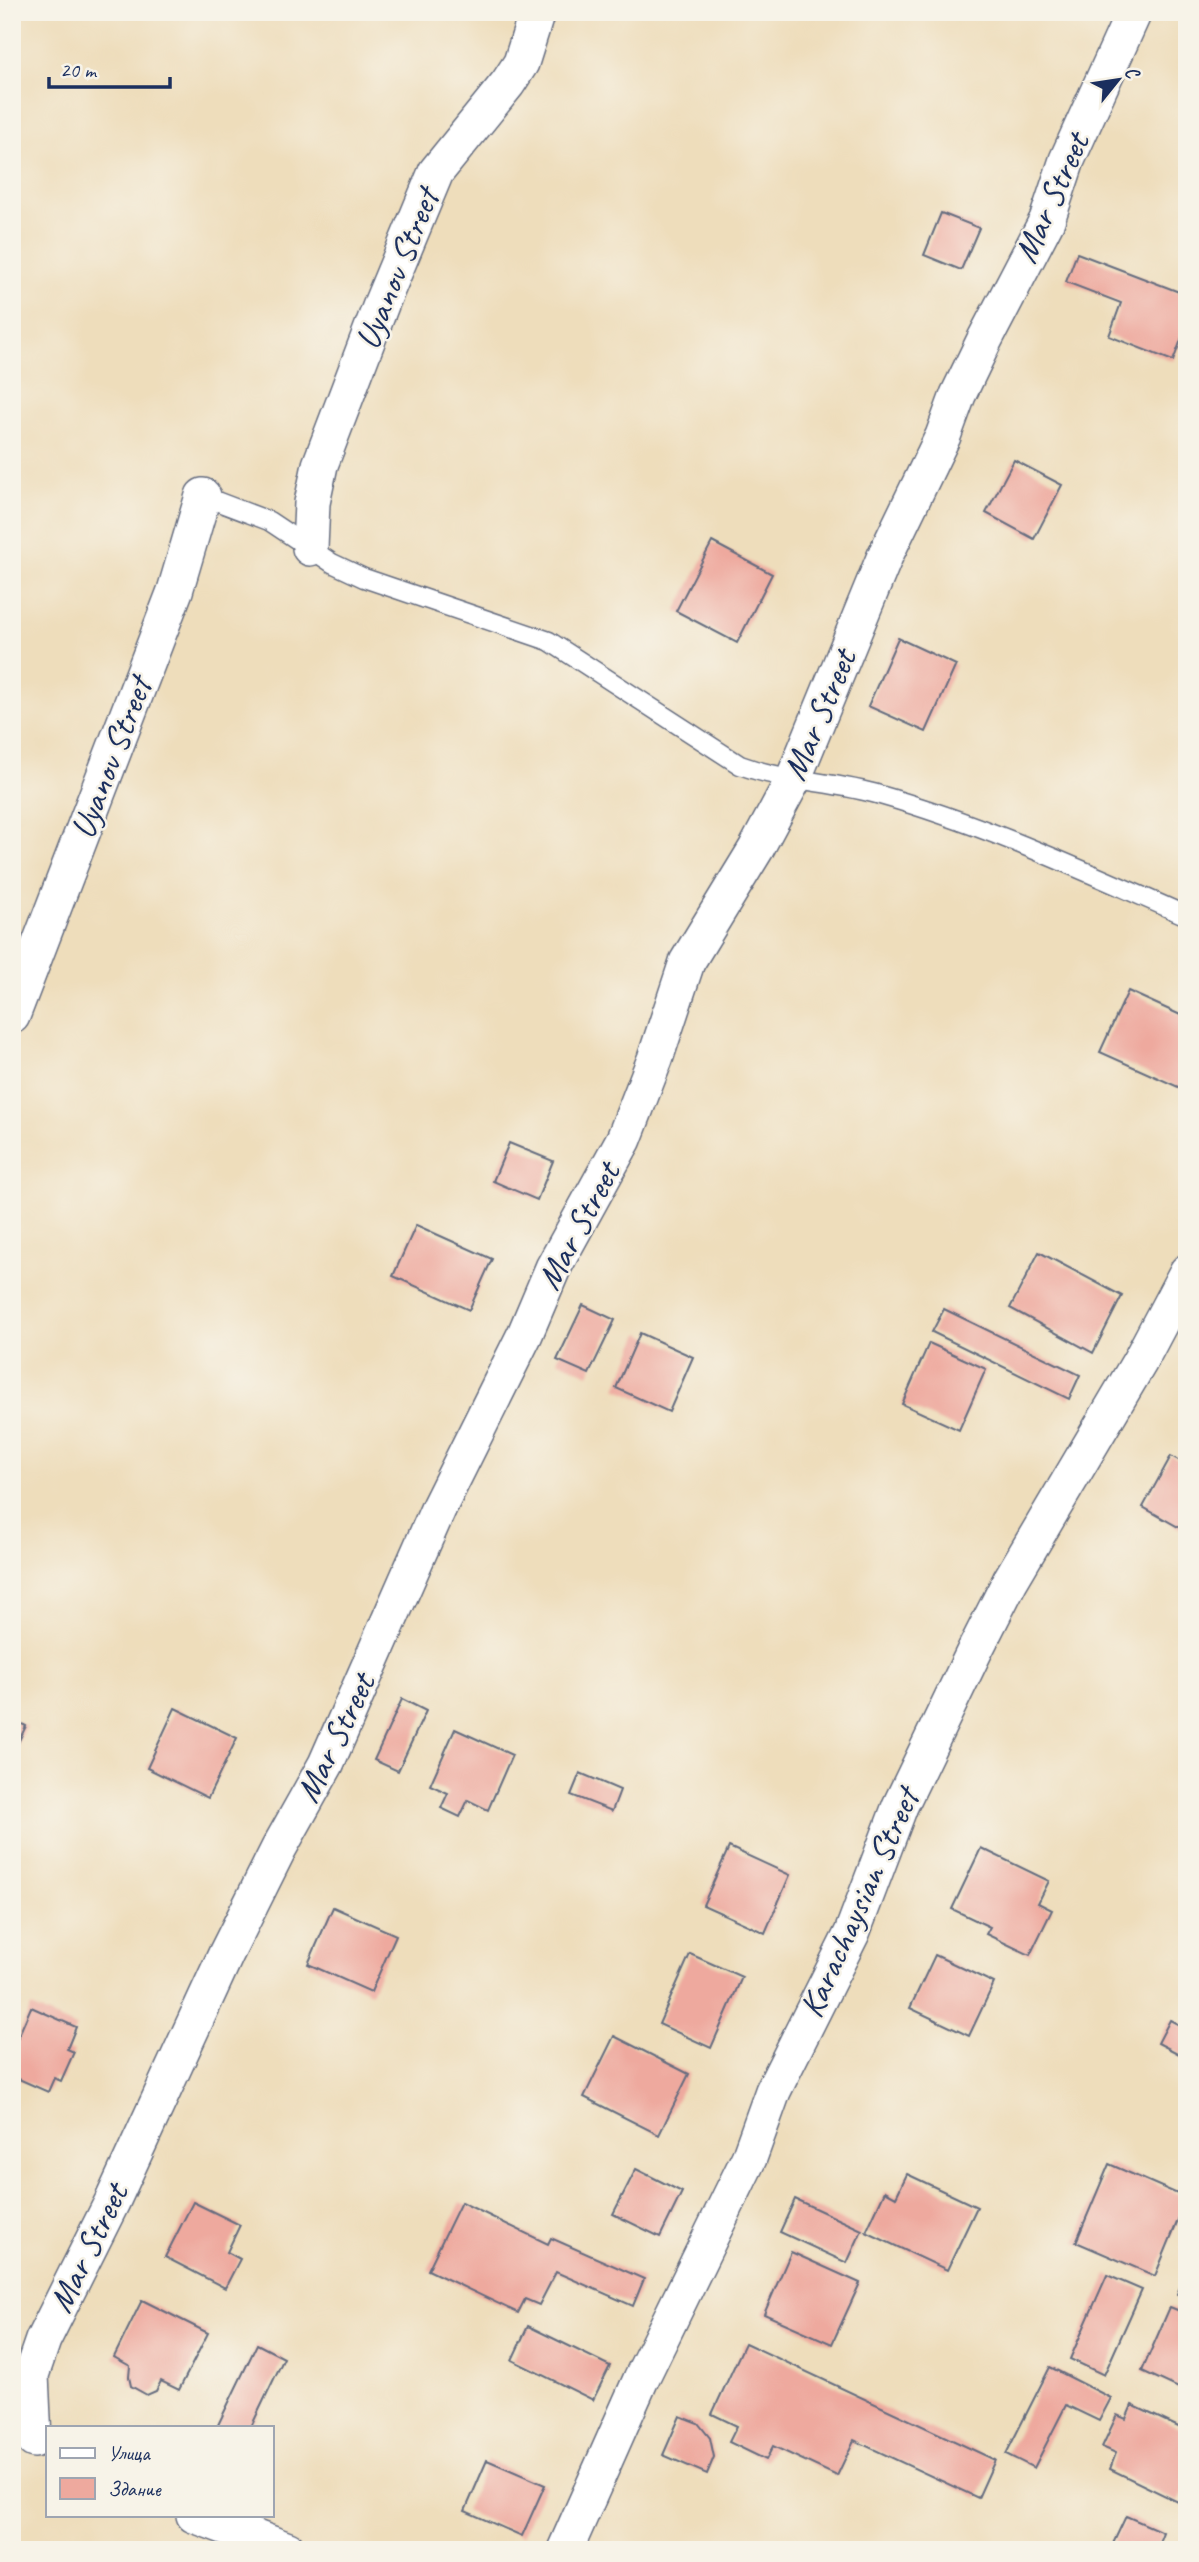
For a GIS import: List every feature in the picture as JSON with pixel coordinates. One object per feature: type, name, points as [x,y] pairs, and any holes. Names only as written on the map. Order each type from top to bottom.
[{"type":"street","name":"Uyanov Street","points":[[310,548],[312,503],[320,466],[382,302],[436,172],[521,63],[537,12]]},
{"type":"street","name":"Mar Street","points":[[31,2438],[32,2375],[43,2340],[112,2202],[226,1954],[279,1848],[326,1764],[439,1507],[525,1334],[553,1268],[624,1139],[687,962],[756,849],[793,780],[885,556],[943,436],[958,395],[985,339],[1047,220],[1067,160],[1133,12]]},
{"type":"street","name":"Uyanov Street","points":[[12,1016],[175,591],[203,496]]},
{"type":"street","name":"Karachaysian Street","points":[[565,2550],[640,2379],[749,2158],[772,2091],[852,1933],[900,1806],[975,1650],[1017,1570],[1140,1361],[1187,1272]]},
{"type":"street","points":[[197,2516],[288,2550]]},
{"type":"lane","points":[[203,496],[269,521],[332,563],[364,578],[550,641],[740,765],[763,774],[793,780],[834,783],[881,795],[999,836],[1187,916]]},
{"type":"building","points":[[941,213],[979,228],[961,270],[924,255]]},
{"type":"building","points":[[1077,253],[1187,295],[1187,324],[1173,361],[1109,336],[1121,303],[1066,282]]},
{"type":"building","points":[[1014,460],[1062,485],[1034,539],[986,513]]},
{"type":"building","points":[[712,542],[772,574],[737,643],[676,611]]},
{"type":"building","points":[[898,638],[956,665],[926,732],[868,706]]},
{"type":"building","points":[[1128,991],[1187,1018],[1187,1091],[1100,1052]]},
{"type":"building","points":[[509,1143],[553,1161],[537,1200],[493,1181]]},
{"type":"building","points":[[416,1225],[492,1259],[469,1310],[393,1276]]},
{"type":"building","points":[[1039,1252],[1122,1296],[1093,1353],[1010,1308]]},
{"type":"building","points":[[583,1305],[615,1320],[589,1374],[557,1360]]},
{"type":"building","points":[[944,1309],[1080,1375],[1069,1399],[932,1332]]},
{"type":"building","points":[[640,1333],[693,1357],[669,1412],[616,1388]]},
{"type":"building","points":[[929,1343],[986,1369],[959,1430],[902,1404]]},
{"type":"building","points":[[1171,1456],[1187,1465],[1187,1532],[1143,1507]]},
{"type":"building","points":[[402,1699],[426,1711],[398,1771],[374,1760]]},
{"type":"building","points":[[175,1708],[237,1738],[208,1798],[147,1768]]},
{"type":"building","points":[[12,1719],[26,1726],[15,1749],[12,1748]]},
{"type":"building","points":[[455,1729],[512,1755],[488,1810],[468,1800],[460,1817],[441,1808],[448,1793],[430,1785]]},
{"type":"building","points":[[580,1773],[620,1790],[612,1811],[571,1795]]},
{"type":"building","points":[[729,1847],[790,1875],[765,1933],[703,1905]]},
{"type":"building","points":[[981,1848],[1049,1881],[1038,1903],[1052,1910],[1030,1955],[986,1934],[990,1927],[952,1909]]},
{"type":"building","points":[[333,1907],[396,1935],[371,1992],[308,1964]]},
{"type":"building","points":[[690,1954],[742,1977],[711,2048],[659,2024]]},
{"type":"building","points":[[935,1955],[994,1983],[969,2036],[910,2008]]},
{"type":"building","points":[[31,2007],[76,2027],[67,2049],[74,2052],[61,2081],[54,2078],[48,2092],[12,2076],[12,2051]]},
{"type":"building","points":[[1170,2020],[1187,2029],[1187,2058],[1158,2043]]},
{"type":"building","points":[[614,2036],[689,2074],[659,2135],[584,2097]]},
{"type":"building","points":[[1109,2164],[1187,2198],[1155,2276],[1076,2242]]},
{"type":"building","points":[[636,2169],[682,2192],[660,2237],[613,2214]]},
{"type":"building","points":[[907,2174],[977,2207],[947,2270],[866,2232],[885,2191],[896,2197]]},
{"type":"building","points":[[795,2199],[862,2230],[847,2263],[780,2232]]},
{"type":"building","points":[[193,2202],[240,2225],[227,2252],[240,2259],[225,2288],[165,2257]]},
{"type":"building","points":[[461,2202],[548,2244],[551,2238],[644,2279],[633,2306],[556,2272],[539,2305],[525,2299],[518,2313],[428,2270]]},
{"type":"building","points":[[791,2252],[860,2283],[832,2344],[764,2314]]},
{"type":"building","points":[[1187,2271],[1187,2298],[1177,2294]]},
{"type":"building","points":[[1107,2275],[1142,2290],[1104,2375],[1070,2359]]},
{"type":"building","points":[[142,2300],[208,2333],[179,2390],[161,2381],[156,2391],[147,2395],[131,2386],[130,2366],[114,2357]]},
{"type":"building","points":[[1170,2307],[1187,2314],[1187,2392],[1142,2371]]},
{"type":"building","points":[[528,2326],[610,2366],[593,2400],[512,2360]]},
{"type":"building","points":[[745,2343],[995,2460],[978,2498],[854,2440],[837,2476],[773,2446],[766,2460],[729,2442],[737,2426],[712,2414]]},
{"type":"building","points":[[257,2344],[284,2358],[251,2426],[217,2426]]},
{"type":"building","points":[[1050,2367],[1111,2398],[1099,2421],[1066,2405],[1034,2468],[1006,2454]]},
{"type":"building","points":[[1132,2405],[1187,2431],[1187,2484],[1178,2502],[1110,2469],[1116,2453],[1102,2447],[1117,2415],[1126,2419]]},
{"type":"building","points":[[680,2416],[698,2423],[710,2438],[714,2457],[707,2474],[663,2455]]},
{"type":"building","points":[[487,2460],[545,2485],[522,2536],[465,2511]]},
{"type":"building","points":[[1126,2516],[1163,2532],[1156,2550],[1110,2550]]}]
